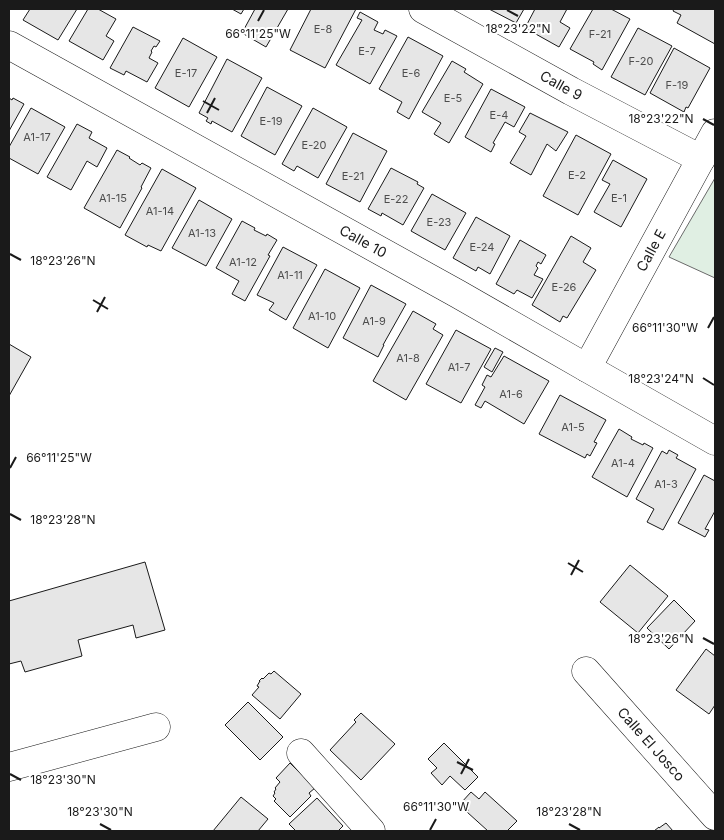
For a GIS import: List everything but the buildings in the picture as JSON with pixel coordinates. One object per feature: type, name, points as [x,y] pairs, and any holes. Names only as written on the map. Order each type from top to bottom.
[{"type":"street","name":"Calle 9","points":[[423,9],[571,91],[701,159]]},
{"type":"street","name":"Calle 10","points":[[9,45],[449,289],[715,441]]},
{"type":"street","name":"Calle E","points":[[587,368],[715,133]]},
{"type":"street","name":"Calle El Josco","points":[[586,671],[715,816]]},
{"type":"street","points":[[9,767],[156,727]]},
{"type":"street","points":[[301,753],[371,831]]},
{"type":"green space","points":[[715,178],[715,278],[669,257]]}]
